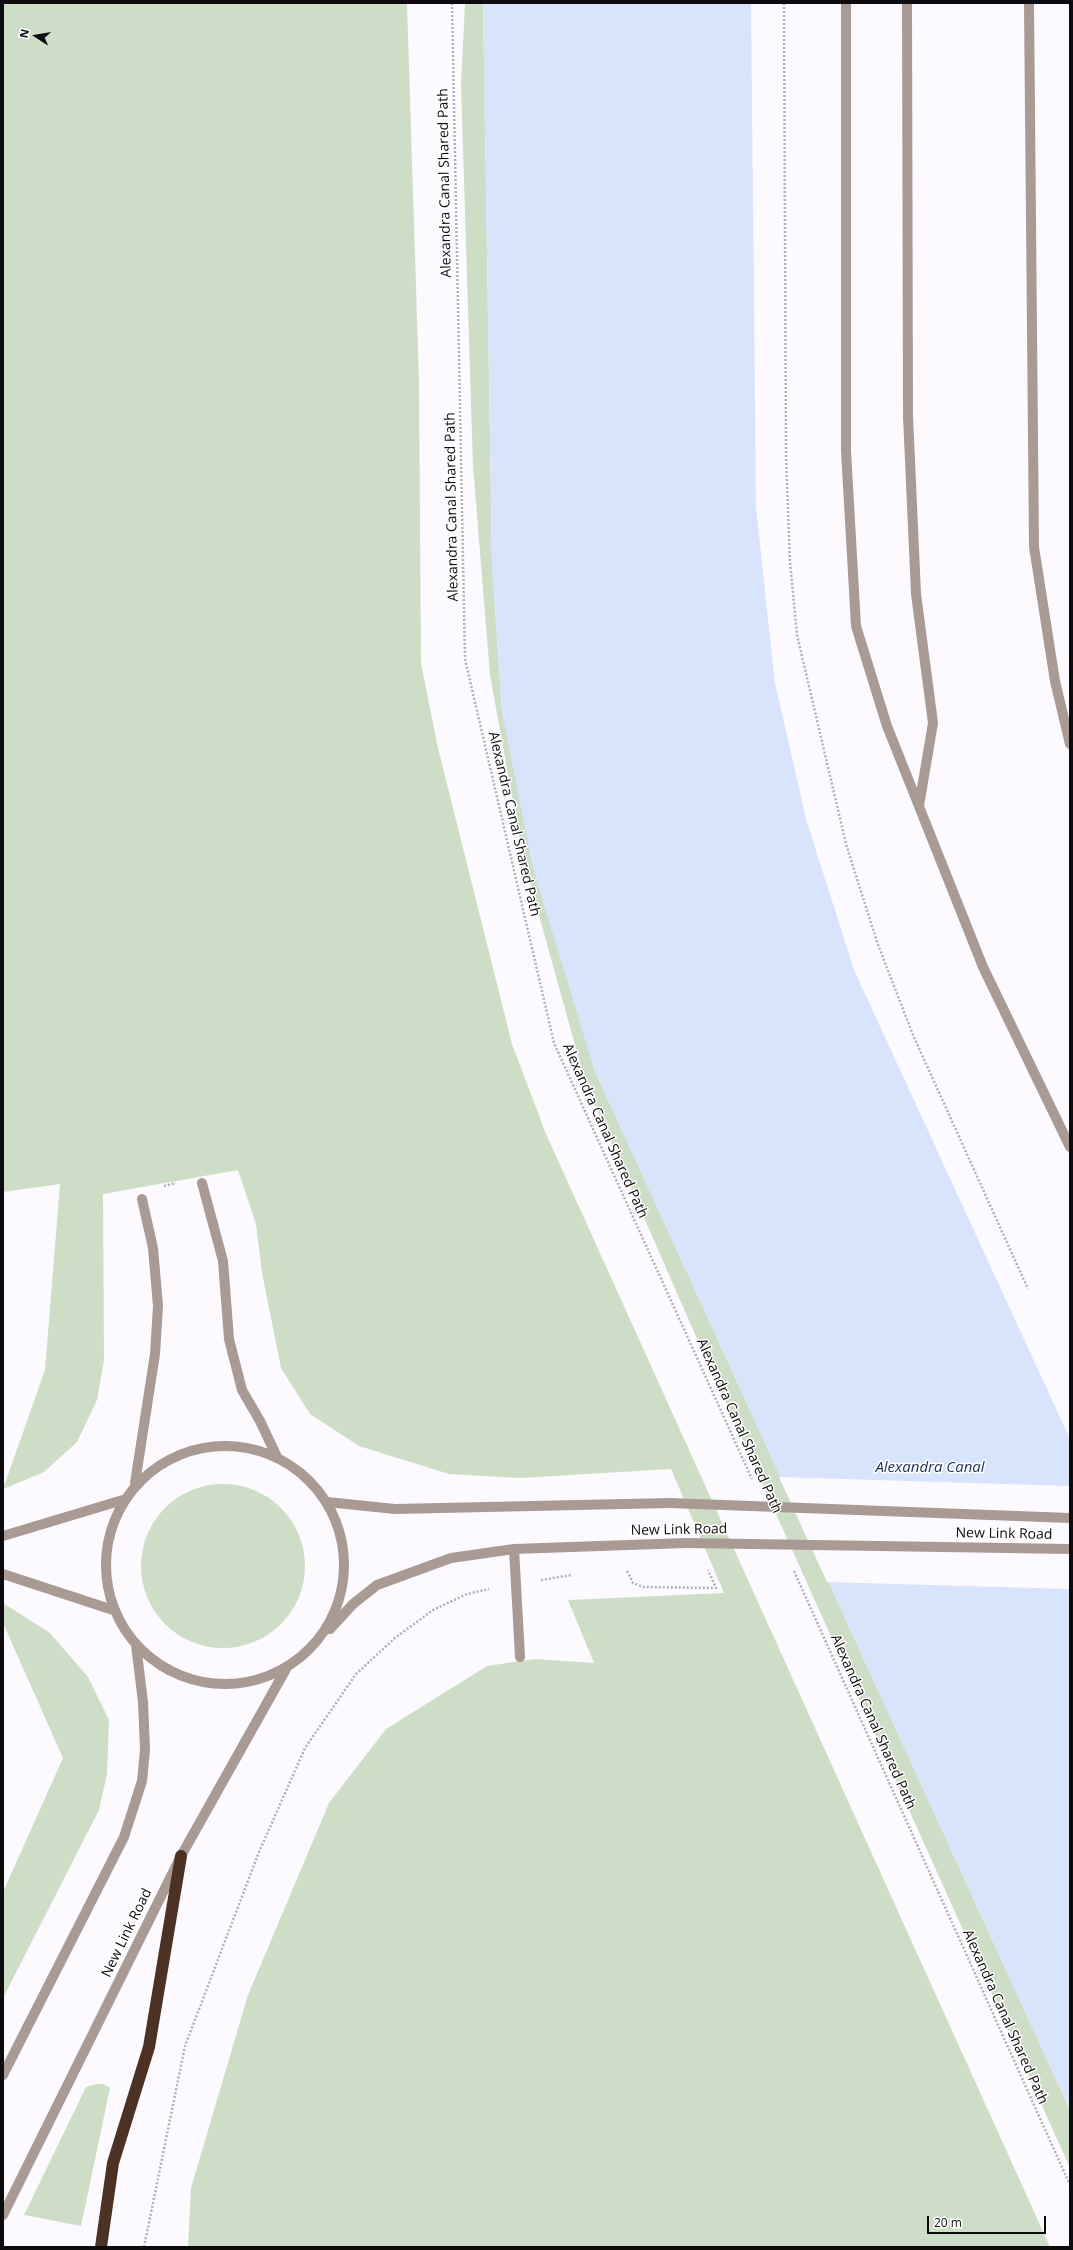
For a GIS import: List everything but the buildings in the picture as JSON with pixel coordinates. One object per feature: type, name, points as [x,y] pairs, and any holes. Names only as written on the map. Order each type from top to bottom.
[{"type":"highway","points":[[102,2247],[113,2163],[149,2047],[181,1856]]},
{"type":"street","points":[[846,3],[846,451],[856,626],[887,726],[983,967],[1070,1148]]},
{"type":"street","points":[[907,3],[908,416],[916,594],[933,723],[919,806]]},
{"type":"street","points":[[1029,3],[1034,547],[1055,681],[1070,744]]},
{"type":"street","points":[[202,1183],[223,1260],[229,1339],[242,1390],[260,1421],[277,1457]]},
{"type":"street","points":[[136,1483],[155,1354],[158,1306],[153,1248],[142,1199]]},
{"type":"street","name":"New Link Road","points":[[318,1642],[338,1607],[346,1567],[341,1533],[327,1502],[305,1476],[277,1457],[244,1447],[211,1446],[178,1455],[136,1483],[126,1499],[112,1530],[106,1571],[112,1610],[136,1646],[171,1674],[207,1684],[248,1684],[286,1669],[318,1642],[353,1604],[377,1585],[451,1558],[514,1549],[686,1543],[1070,1549]]},
{"type":"street","points":[[3,1536],[126,1499]]},
{"type":"street","name":"New Link Road","points":[[327,1502],[395,1509],[670,1503],[1070,1518]]},
{"type":"street","points":[[514,1549],[520,1657]]},
{"type":"street","points":[[3,1574],[112,1610]]},
{"type":"street","name":"New Link Road","points":[[3,2075],[124,1837],[142,1781],[146,1750],[143,1702],[136,1646]]},
{"type":"street","name":"New Link Road","points":[[3,2214],[181,1856],[286,1669]]},
{"type":"path","name":"Alexandra Canal Shared Path","points":[[452,3],[465,659],[554,1043],[754,1483]]},
{"type":"path","points":[[142,1199],[151,1189],[190,1179],[202,1183]]},
{"type":"path","points":[[626,1568],[633,1583],[643,1587],[716,1588]]},
{"type":"path","name":"Alexandra Canal Shared Path","points":[[793,1569],[1070,2185]]},
{"type":"path","points":[[144,2247],[184,2046],[259,1852],[305,1748],[356,1674],[395,1638],[432,1610],[467,1594],[515,1584],[574,1575]]},
{"type":"green space","points":[[3,3],[407,3],[419,382],[421,663],[438,748],[512,1044],[546,1134],[1050,2247],[188,2247],[191,2188],[248,1995],[329,1803],[386,1729],[487,1666],[535,1659],[594,1663],[568,1600],[724,1593],[671,1469],[520,1478],[449,1474],[359,1446],[310,1414],[281,1368],[262,1273],[256,1224],[238,1170],[103,1194],[104,1360],[97,1400],[77,1442],[44,1472],[3,1489],[45,1370],[60,1184],[3,1192]]},
{"type":"green space","points":[[465,3],[483,3],[492,564],[502,712],[594,1069],[1070,2110],[1070,2168],[687,1316],[586,1085],[523,857],[490,675],[473,466],[461,86]]},
{"type":"green space","points":[[223,1484],[247,1488],[268,1498],[281,1508],[291,1521],[301,1542],[305,1566],[301,1590],[291,1611],[281,1624],[268,1634],[247,1644],[223,1648],[199,1644],[178,1634],[165,1624],[155,1611],[145,1590],[141,1566],[145,1542],[155,1521],[165,1508],[178,1498],[199,1488]]},
{"type":"green space","points":[[3,1603],[50,1633],[88,1677],[109,1720],[107,1774],[99,1810],[3,1998],[3,1892],[63,1758],[3,1623]]},
{"type":"green space","points":[[103,2084],[110,2088],[81,2226],[24,2215],[86,2087]]},
{"type":"water","name":"Alexandra Canal","points":[[483,3],[751,3],[756,508],[775,683],[806,819],[854,970],[1070,1439],[1070,2110],[594,1069],[533,869],[502,712],[492,564]]},
{"type":"pier","points":[[779,1477],[1070,1486],[1070,1589],[827,1582]]}]
